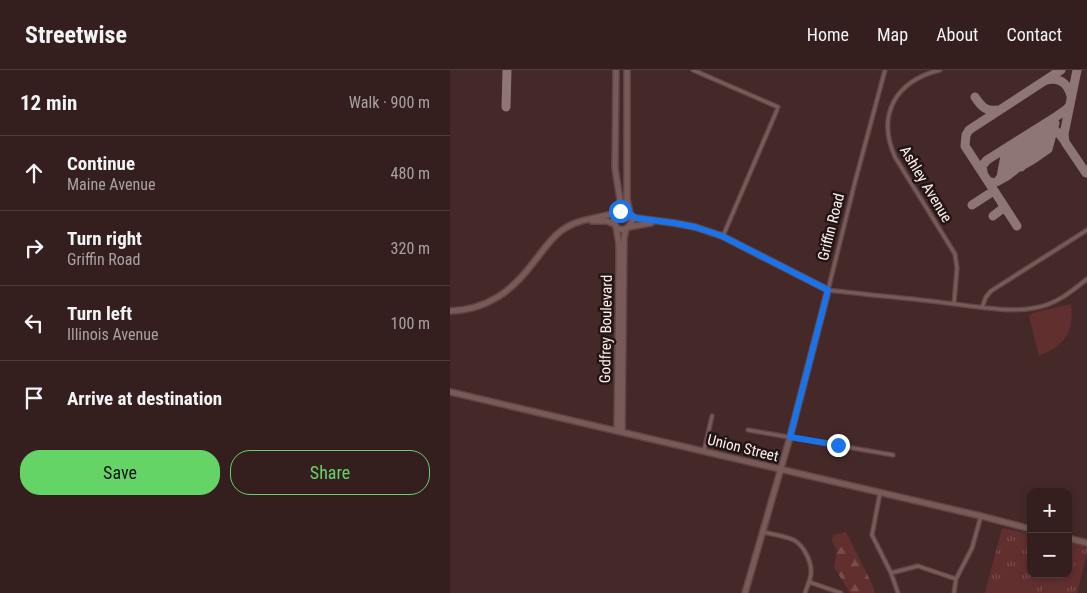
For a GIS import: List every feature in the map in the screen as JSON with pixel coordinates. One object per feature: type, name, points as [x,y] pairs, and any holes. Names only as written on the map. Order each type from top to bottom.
[{"type":"street","points":[[615,226],[613,219],[620,200],[615,168],[616,70]]},
{"type":"street","points":[[627,70],[627,200],[632,221],[628,228]]},
{"type":"street","points":[[693,70],[777,108],[722,236]]},
{"type":"street","name":"Griffin Road","points":[[745,593],[790,437],[885,70]]},
{"type":"street","name":"Ashley Avenue","points":[[940,70],[927,73],[915,79],[899,93],[893,103],[887,123],[889,140],[896,157],[955,254],[957,268],[954,304]]},
{"type":"street","points":[[450,311],[472,308],[504,293],[522,278],[554,237],[566,227],[577,222],[623,210],[636,218],[695,227],[722,236],[828,290],[982,307],[1034,308],[1052,303],[1070,293],[1087,279]]},
{"type":"street","points":[[577,222],[611,222],[621,229],[659,221]]},
{"type":"street","name":"Godfrey Boulevard","points":[[615,226],[619,244],[620,432]]},
{"type":"street","name":"Godfrey Boulevard","points":[[620,432],[624,238],[628,228]]},
{"type":"street","points":[[982,307],[986,297],[991,292],[1087,230]]},
{"type":"street","name":"Union Street","points":[[450,392],[1027,528]]},
{"type":"street","points":[[704,451],[712,416]]},
{"type":"street","points":[[748,430],[893,455]]},
{"type":"street","points":[[880,494],[872,535],[891,573],[898,593]]},
{"type":"street","points":[[954,593],[956,579],[972,548],[981,516]]},
{"type":"street","points":[[763,532],[788,538],[796,542],[804,550],[809,560],[811,572],[805,593]]},
{"type":"street","points":[[1072,539],[1087,543]]},
{"type":"street","points":[[891,573],[912,566],[922,566],[956,579]]},
{"type":"street","points":[[809,582],[840,593]]},
{"type":"green space","points":[[1071,304],[1071,323],[1066,337],[1055,348],[1039,356],[1029,317],[1032,313]]},
{"type":"green space","points":[[1002,528],[1027,533],[1027,578],[1072,578],[1072,542],[1087,545],[1087,554],[1077,593],[985,593]]},
{"type":"green space","points":[[846,532],[875,593],[850,593],[834,567],[837,550],[832,541],[833,535]]},
{"type":"green space","points":[[1072,554],[1076,556],[1072,571]]},
{"type":"green space","points":[[1004,578],[1027,586],[1024,593],[999,593]]},
{"type":"green space","points":[[1045,578],[1070,578],[1066,593],[1042,591]]},
{"type":"taxiway","points":[[506,107],[507,70]]},
{"type":"taxiway","points":[[1017,226],[965,146],[966,135],[969,130],[1061,70]]},
{"type":"taxiway","points":[[1077,70],[1064,134],[1065,142],[1086,173]]},
{"type":"taxiway","points":[[1046,80],[1059,80],[1065,84],[1071,96]]},
{"type":"taxiway","points":[[975,97],[984,108],[997,110]]},
{"type":"taxiway","points":[[983,172],[982,166],[987,160],[1057,116],[1070,105]]},
{"type":"taxiway","points":[[1040,154],[1048,122]]},
{"type":"taxiway","points":[[1032,160],[1048,149],[1055,123]]},
{"type":"taxiway","points":[[1023,165],[1033,158],[1040,127],[1054,129],[1064,140]]},
{"type":"taxiway","points":[[1021,167],[1024,164],[1033,131]]},
{"type":"taxiway","points":[[1007,176],[1016,169],[1025,136]]},
{"type":"taxiway","points":[[998,181],[1008,174],[1017,141]]},
{"type":"taxiway","points":[[988,181],[994,183],[1001,177],[1006,150],[1009,146]]},
{"type":"taxiway","points":[[972,205],[992,192],[993,189]]},
{"type":"taxiway","points":[[993,216],[1002,209],[1003,204]]},
{"type":"route","points":[[620,211],[628,212],[636,218],[695,227],[722,236],[828,290],[790,437],[838,445]]}]
